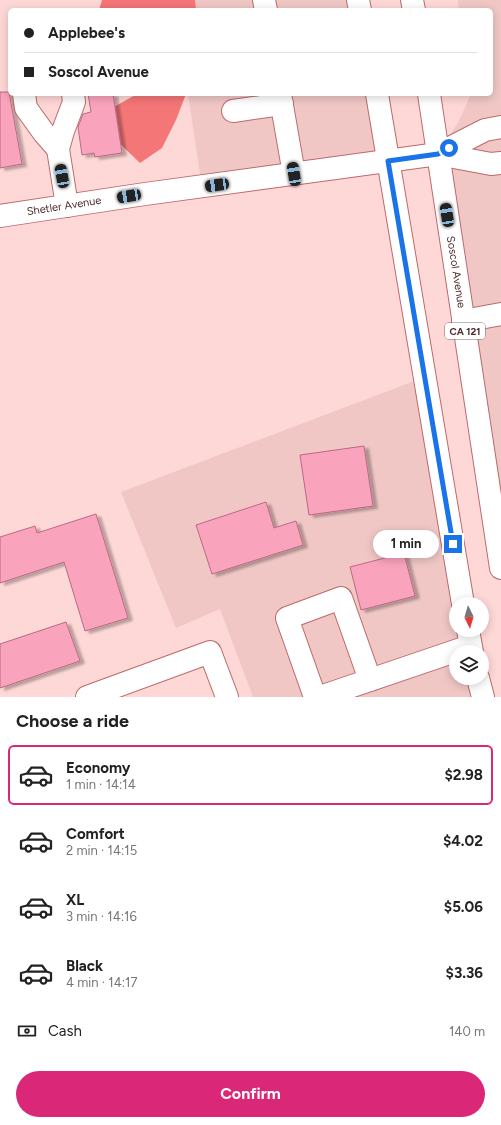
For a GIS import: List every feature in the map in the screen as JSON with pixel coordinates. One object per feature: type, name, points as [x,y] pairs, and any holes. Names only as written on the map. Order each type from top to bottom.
[{"type":"main road","points":[[24,96],[26,108],[58,149]]},
{"type":"main road","points":[[67,206],[58,149],[74,102],[73,96]]},
{"type":"main road","points":[[376,96],[462,597]]},
{"type":"main road","name":"Soscol Avenue","points":[[428,96],[501,568]]},
{"type":"main road","points":[[233,111],[281,99],[294,174]]},
{"type":"main road","points":[[438,154],[485,130],[501,127]]},
{"type":"main road","points":[[438,154],[492,164],[501,162]]},
{"type":"main road","name":"Shetler Avenue","points":[[0,216],[438,154]]},
{"type":"main road","points":[[463,321],[501,314]]},
{"type":"main road","points":[[315,697],[287,618],[341,598],[370,680]]},
{"type":"main road","points":[[320,697],[470,643]]},
{"type":"main road","points":[[87,697],[210,652],[227,697]]},
{"type":"main road","points":[[480,685],[483,697]]},
{"type":"shaded area","points":[[102,0],[195,0],[196,8],[100,8]]},
{"type":"shaded area","points":[[175,0],[358,0],[360,8],[176,8]]},
{"type":"shaded area","points":[[458,0],[501,0],[501,564],[438,154],[459,121],[470,96],[493,96],[493,8],[459,8]]},
{"type":"shaded area","points":[[133,96],[185,96],[176,120],[162,148],[140,163],[111,135],[105,112]]},
{"type":"shaded area","points":[[188,96],[377,96],[387,161],[202,187]]},
{"type":"shaded area","points":[[425,377],[455,597],[449,597],[449,637],[464,637],[460,645],[449,645],[449,685],[477,685],[479,697],[253,697],[220,609],[176,628],[121,492]]},
{"type":"building","points":[[0,92],[8,92],[22,164],[0,168]]},
{"type":"building","points":[[88,96],[113,96],[122,153],[95,157],[94,153],[82,155],[78,127],[83,114],[91,112]]},
{"type":"building","points":[[364,446],[373,506],[309,515],[300,455]]},
{"type":"building","points":[[266,502],[274,528],[296,521],[303,545],[212,574],[196,525]]},
{"type":"building","points":[[96,514],[128,618],[85,631],[64,562],[0,583],[0,537],[35,526],[37,533]]},
{"type":"building","points":[[404,553],[415,596],[361,610],[350,567]]},
{"type":"building","points":[[66,622],[80,661],[0,688],[0,644]]},
{"type":"route","points":[[449,148],[438,154],[388,161],[453,544]]}]
